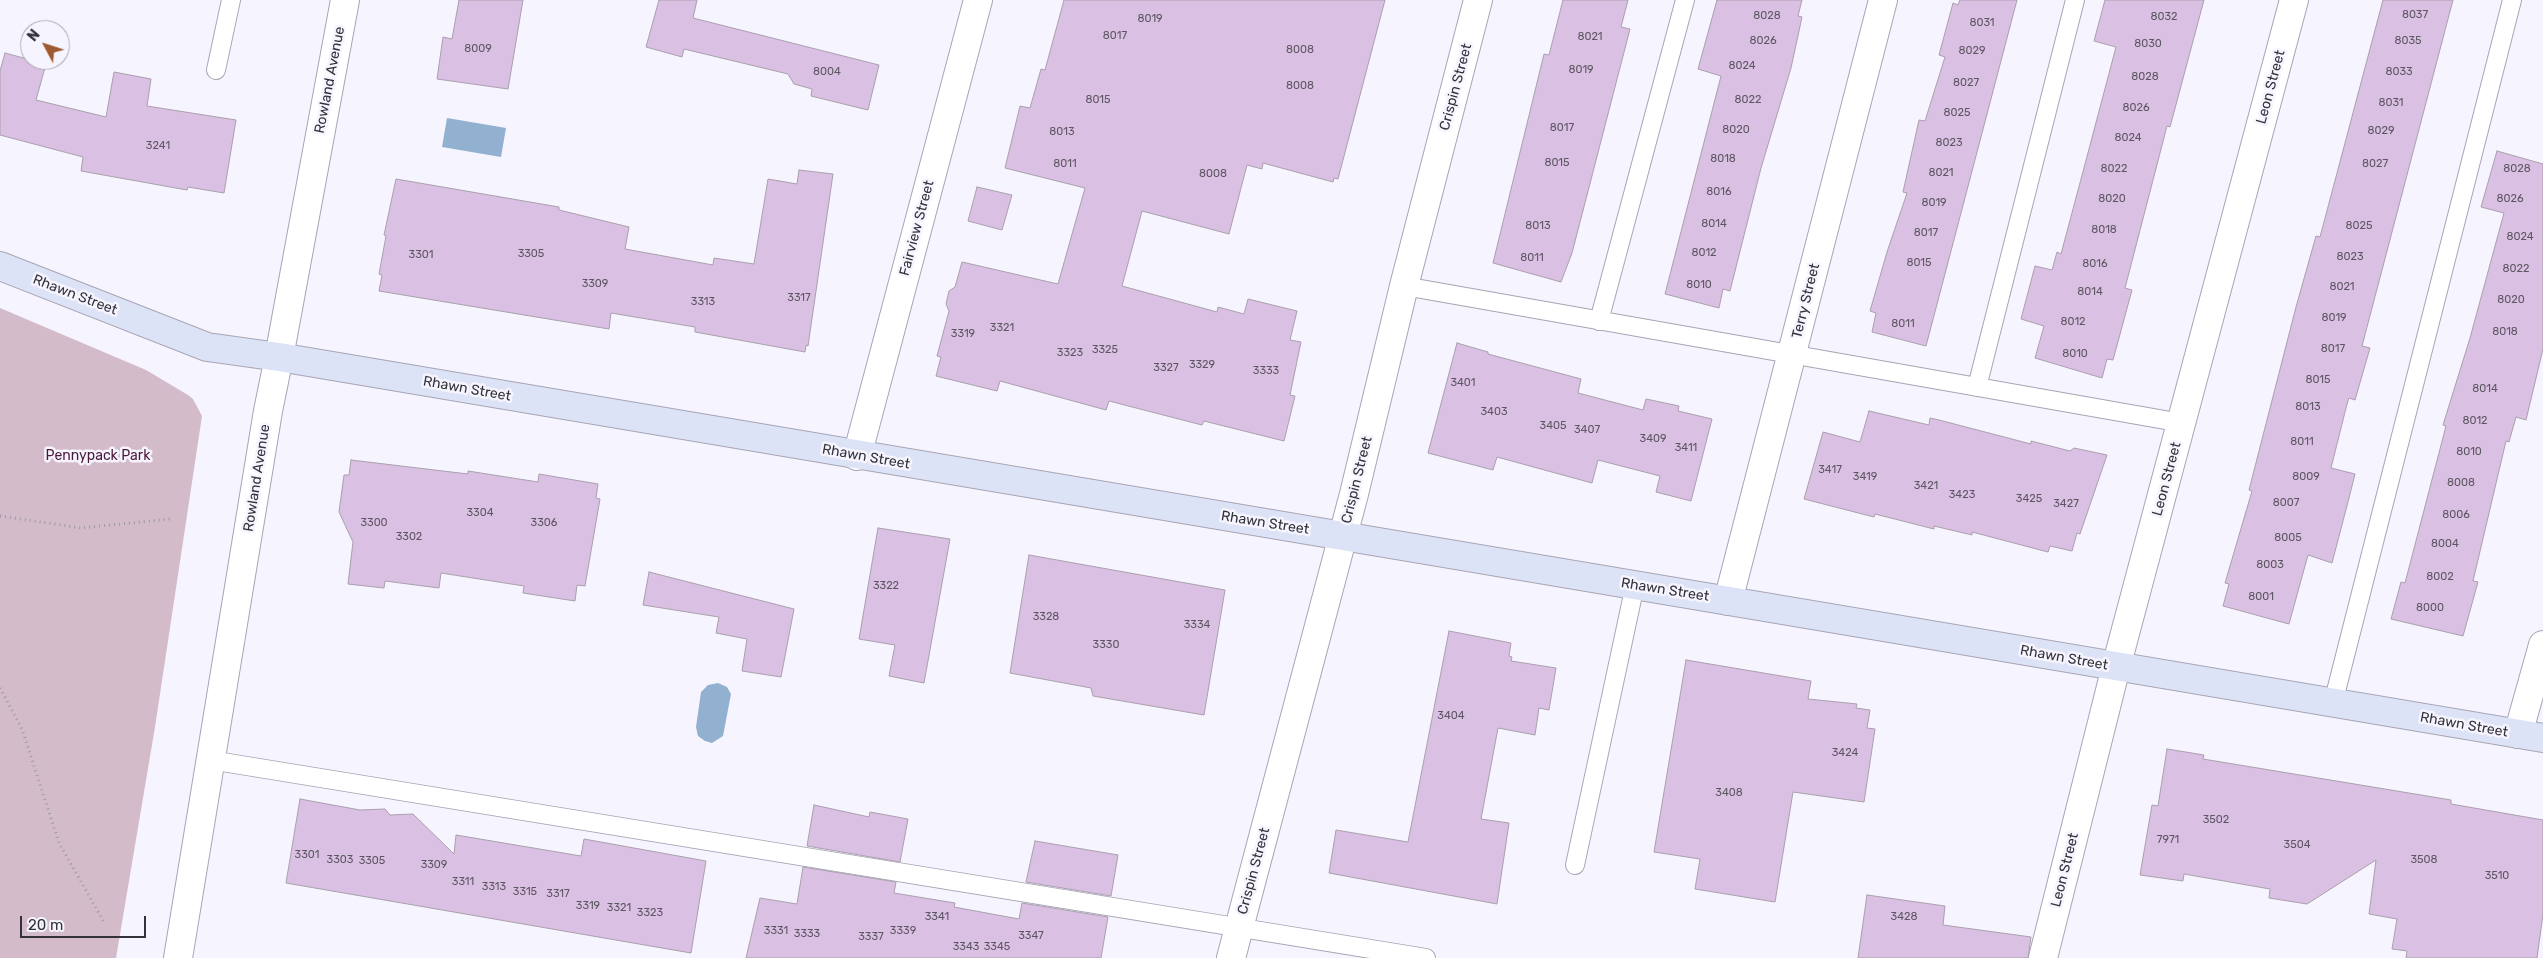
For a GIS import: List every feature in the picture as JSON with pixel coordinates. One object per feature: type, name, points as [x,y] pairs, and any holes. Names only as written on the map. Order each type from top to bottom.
[{"type":"main road","name":"Rhawn Street","points":[[0,266],[207,347],[279,357],[857,456],[2530,736]]},
{"type":"street","name":"Rowland Avenue","points":[[178,958],[268,411],[345,0]]},
{"type":"street","name":"Fairview Street","points":[[857,456],[978,0]]},
{"type":"street","name":"Crispin Street","points":[[1232,958],[1343,536],[1404,286],[1478,0]]},
{"type":"street","name":"Terry Street","points":[[1728,601],[1793,355],[1883,0]]},
{"type":"street","name":"Leon Street","points":[[2042,958],[2116,667],[2294,0]]},
{"type":"street","points":[[2530,736],[2543,645]]},
{"type":"lane","points":[[216,70],[231,0]]},
{"type":"lane","points":[[1599,321],[1685,0]]},
{"type":"lane","points":[[1976,387],[2075,0]]},
{"type":"lane","points":[[2333,703],[2512,0]]},
{"type":"lane","points":[[1404,286],[2182,423]]},
{"type":"lane","points":[[1575,865],[1635,585]]},
{"type":"lane","points":[[210,760],[1240,926],[1426,958]]},
{"type":"path","points":[[0,516],[81,528],[170,519]]},
{"type":"path","points":[[0,688],[22,729],[59,843],[104,922]]},
{"type":"green space","name":"Pennypack Park","points":[[0,308],[146,370],[193,399],[202,416],[155,727],[116,958],[0,958]]},
{"type":"water","points":[[447,118],[506,128],[501,157],[442,147]]},
{"type":"water","points":[[718,683],[727,687],[731,694],[723,736],[712,743],[698,736],[696,727],[701,692],[708,685]]},
{"type":"building","points":[[459,0],[523,0],[508,89],[437,79],[443,37],[452,39]]},
{"type":"building","points":[[659,0],[697,0],[693,18],[879,65],[868,110],[811,96],[812,89],[794,84],[788,74],[684,49],[682,57],[646,47]]},
{"type":"building","points":[[1064,0],[1385,0],[1338,179],[1334,178],[1333,182],[1263,163],[1262,169],[1247,165],[1229,234],[1142,211],[1122,286],[1217,312],[1218,307],[1244,314],[1248,299],[1297,311],[1290,340],[1301,342],[1290,395],[1295,396],[1284,441],[1204,421],[1202,425],[1109,401],[1106,410],[1000,381],[997,391],[936,376],[941,357],[937,356],[949,311],[946,304],[949,291],[955,287],[962,262],[1058,284],[1085,188],[1005,168],[1020,106],[1030,108],[1041,69],[1045,70]]},
{"type":"building","points":[[1563,0],[1628,0],[1621,27],[1630,29],[1572,253],[1561,282],[1493,263],[1544,54],[1549,55]]},
{"type":"building","points":[[1717,0],[1802,0],[1798,16],[1802,17],[1791,68],[1761,168],[1730,291],[1723,289],[1719,308],[1665,294],[1721,76],[1698,69]]},
{"type":"building","points":[[1960,0],[2017,0],[1926,346],[1872,332],[1876,313],[1870,311],[1907,193],[1903,192],[1919,120],[1925,121],[1945,57],[1939,55],[1953,3],[1958,5]]},
{"type":"building","points":[[2105,0],[2204,0],[2170,127],[2167,126],[2125,288],[2132,290],[2113,360],[2107,359],[2102,378],[2035,358],[2044,326],[2021,319],[2035,266],[2052,270],[2057,252],[2061,254],[2116,47],[2094,41]]},
{"type":"building","points":[[2383,0],[2453,0],[2362,346],[2370,348],[2355,400],[2349,398],[2347,404],[2331,468],[2355,474],[2332,563],[2308,555],[2289,624],[2223,606],[2229,584],[2225,583],[2252,491],[2249,490],[2296,307],[2316,236],[2320,237]]},
{"type":"building","points":[[5,53],[20,57],[20,70],[44,70],[36,100],[106,117],[114,72],[151,79],[147,106],[236,120],[224,193],[188,187],[187,190],[81,171],[83,157],[0,135],[0,71]]},
{"type":"building","points":[[2497,151],[2543,164],[2543,349],[2526,420],[2516,417],[2509,442],[2506,441],[2473,581],[2478,582],[2463,636],[2391,619],[2401,582],[2405,583],[2446,426],[2443,425],[2470,338],[2504,213],[2481,207]]},
{"type":"building","points":[[799,170],[833,174],[808,346],[806,345],[805,352],[695,332],[695,327],[611,313],[609,329],[379,291],[382,275],[379,274],[386,236],[384,235],[396,179],[559,207],[559,210],[629,227],[625,249],[713,265],[714,258],[754,264],[768,179],[797,184]]},
{"type":"building","points":[[977,187],[1012,195],[1002,230],[968,221]]},
{"type":"building","points":[[1457,343],[1488,352],[1488,354],[1581,379],[1578,393],[1643,410],[1646,399],[1679,406],[1678,411],[1712,419],[1691,501],[1656,492],[1660,476],[1598,460],[1592,483],[1497,457],[1493,470],[1428,453]]},
{"type":"building","points":[[1869,411],[1929,425],[1930,418],[2031,444],[2031,441],[2070,451],[2074,448],[2107,455],[2080,534],[2077,533],[2072,551],[2050,546],[2048,552],[1972,532],[1972,535],[1934,526],[1934,529],[1875,514],[1874,517],[1804,499],[1823,432],[1860,442]]},
{"type":"building","points":[[351,460],[468,474],[468,471],[538,482],[539,474],[598,484],[596,498],[600,499],[585,586],[577,585],[575,601],[523,593],[524,586],[441,573],[439,588],[385,581],[384,588],[348,584],[353,542],[339,512],[344,475],[349,475]]},
{"type":"building","points":[[878,528],[950,539],[924,683],[889,676],[895,645],[859,639]]},
{"type":"building","points":[[1029,555],[1225,590],[1204,715],[1093,696],[1091,688],[1010,673]]},
{"type":"building","points":[[649,572],[794,609],[781,677],[742,671],[747,639],[716,633],[719,617],[643,605]]},
{"type":"building","points":[[1449,631],[1511,643],[1509,656],[1512,657],[1511,661],[1556,668],[1549,710],[1539,708],[1535,735],[1498,728],[1481,819],[1509,823],[1497,904],[1329,873],[1336,830],[1408,842]]},
{"type":"building","points":[[1686,660],[1811,681],[1808,699],[1857,704],[1856,708],[1870,710],[1867,728],[1875,729],[1864,802],[1793,792],[1775,902],[1695,889],[1700,859],[1654,852]]},
{"type":"building","points":[[2167,749],[2204,755],[2203,759],[2451,800],[2451,804],[2543,820],[2543,914],[2537,958],[2406,958],[2407,951],[2392,949],[2397,919],[2369,914],[2376,860],[2307,904],[2269,898],[2270,889],[2184,874],[2183,881],[2140,875],[2152,805],[2158,806]]},
{"type":"building","points":[[300,799],[360,810],[385,809],[390,815],[413,814],[454,854],[456,835],[581,856],[584,839],[706,861],[691,953],[286,883]]},
{"type":"building","points":[[814,805],[869,817],[870,812],[908,819],[900,862],[807,846]]},
{"type":"building","points":[[1035,841],[1118,855],[1111,896],[1026,882]]},
{"type":"building","points":[[803,867],[896,882],[894,893],[955,903],[954,907],[1019,919],[1022,903],[1108,917],[1101,958],[746,958],[760,898],[797,904]]},
{"type":"building","points":[[1867,895],[1945,906],[1943,925],[2031,937],[2028,958],[1858,958]]}]
